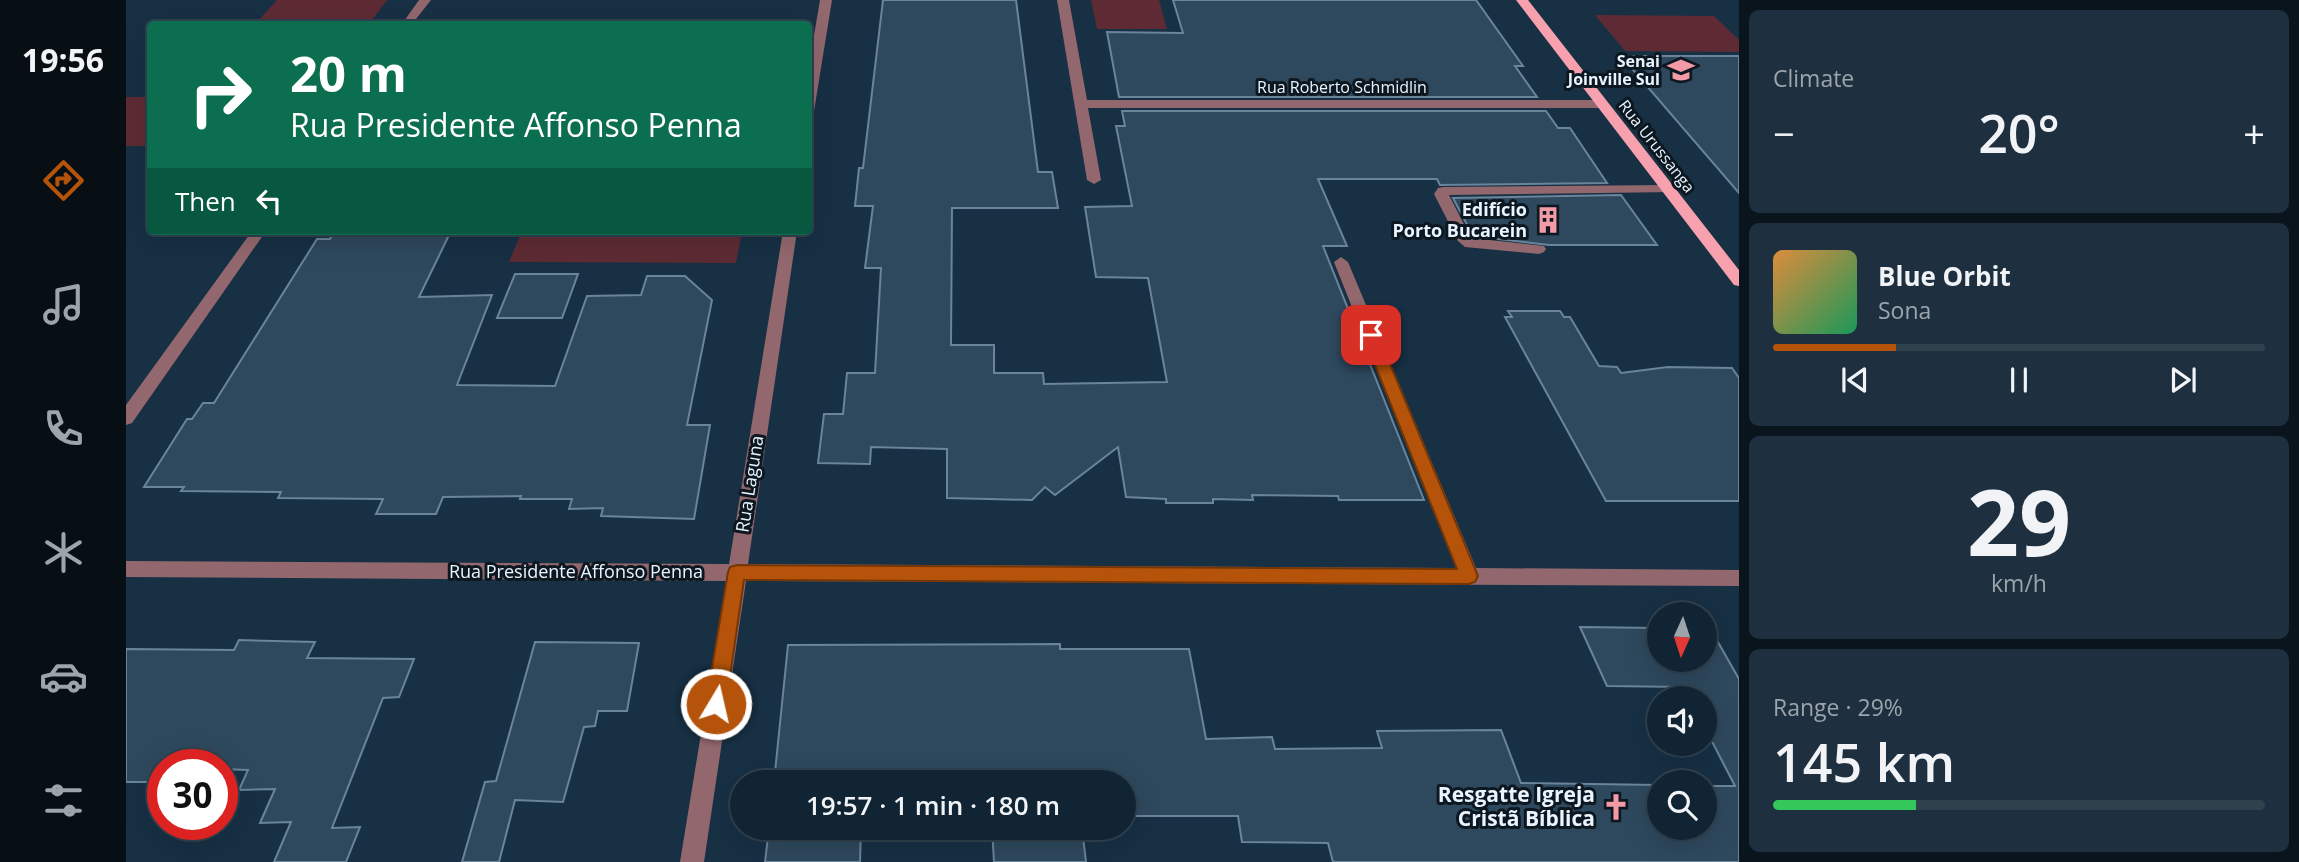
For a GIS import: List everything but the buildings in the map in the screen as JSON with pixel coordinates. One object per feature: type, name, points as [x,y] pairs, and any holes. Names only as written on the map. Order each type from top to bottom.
[{"type":"main road","name":"Rua Urussanga","points":[[1522,0],[1739,281]]},
{"type":"street","points":[[409,21],[425,0]]},
{"type":"street","points":[[812,86],[826,0]]},
{"type":"street","points":[[1063,0],[1094,180]]},
{"type":"street","name":"Rua Roberto Schmidlin","points":[[1081,104],[1603,104]]},
{"type":"street","points":[[1539,249],[1475,246],[1465,241],[1441,194],[1443,191],[1668,189]]},
{"type":"street","points":[[126,418],[256,235]]},
{"type":"street","name":"Rua Laguna","points":[[692,862],[789,235]]},
{"type":"street","points":[[1341,262],[1469,576]]},
{"type":"street","name":"Rua Presidente Affonso Penna","points":[[126,569],[1739,578]]},
{"type":"shaded area","points":[[277,0],[387,0],[371,21],[258,21]]},
{"type":"shaded area","points":[[1091,0],[1159,0],[1167,29],[1097,29]]},
{"type":"shaded area","points":[[1595,15],[1714,16],[1739,40],[1739,52],[1625,51]]},
{"type":"shaded area","points":[[126,97],[147,97],[147,146],[126,146]]},
{"type":"shaded area","points":[[520,235],[741,235],[736,263],[509,262]]},
{"type":"place","name":"Senai Joinville Sul","points":[[1681,70]]},
{"type":"place","name":"Edifício Porto Bucarein","points":[[1548,220]]},
{"type":"place","name":"Resgatte Igreja Cristã Bíblica","points":[[1616,807]]},
{"type":"route","points":[[716,704],[737,572],[1469,576],[1371,335]]}]
